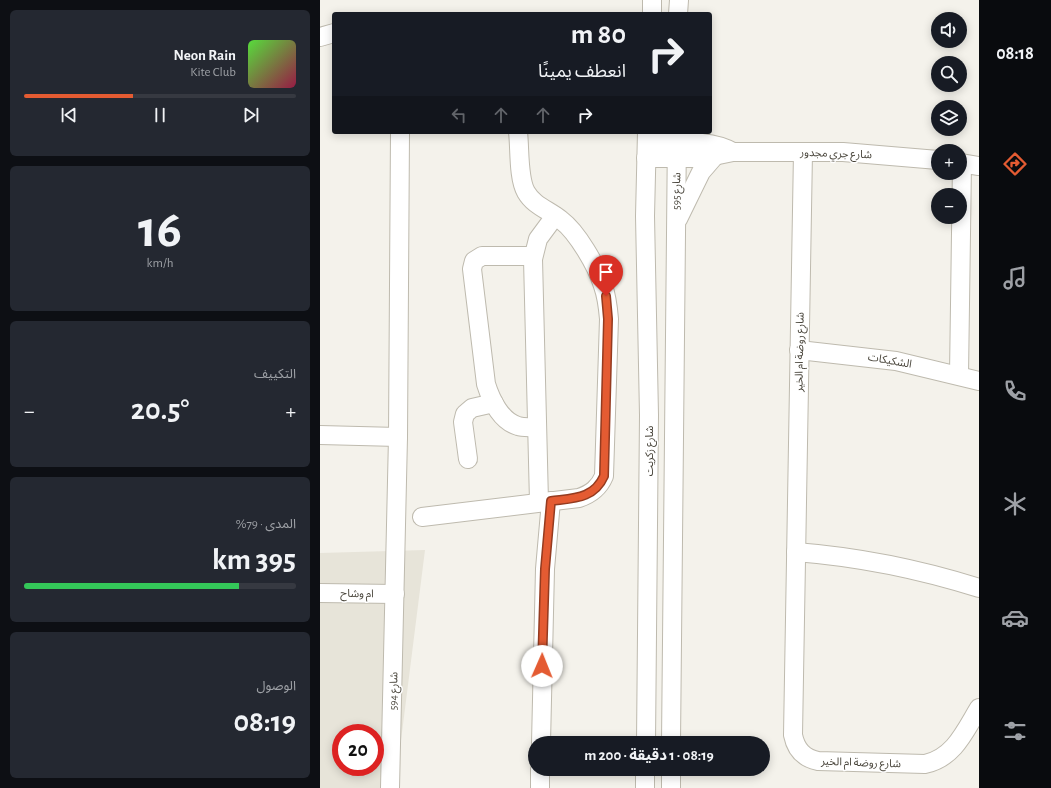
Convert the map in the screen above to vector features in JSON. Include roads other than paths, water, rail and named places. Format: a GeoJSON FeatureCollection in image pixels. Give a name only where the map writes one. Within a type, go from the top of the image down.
{"type":"FeatureCollection","features":[{"type":"Feature","properties":{"kind":"street"},"geometry":{"type":"LineString","coordinates":[[652,0],[652,12]]}},
{"type":"Feature","properties":{"kind":"street"},"geometry":{"type":"LineString","coordinates":[[678,12],[679,0]]}},
{"type":"Feature","properties":{"kind":"street"},"geometry":{"type":"LineString","coordinates":[[320,37],[332,34]]}},
{"type":"Feature","properties":{"kind":"street","name":"شارع 594"},"geometry":{"type":"LineString","coordinates":[[390,788],[398,437],[400,134]]}},
{"type":"Feature","properties":{"kind":"street"},"geometry":{"type":"LineString","coordinates":[[422,517],[586,496],[597,488],[604,476],[608,319],[606,296],[598,274],[573,232],[556,216],[530,200],[524,190],[518,134]]}},
{"type":"Feature","properties":{"kind":"street"},"geometry":{"type":"LineString","coordinates":[[671,736],[676,224],[701,172],[715,151],[700,134]]}},
{"type":"Feature","properties":{"kind":"street","name":"شارع جري مجدور"},"geometry":{"type":"LineString","coordinates":[[646,144],[677,144],[715,151],[733,152],[849,153],[931,159]]}},
{"type":"Feature","properties":{"kind":"street","name":"شارع زكريت"},"geometry":{"type":"LineString","coordinates":[[646,144],[645,216],[649,423],[646,736]]}},
{"type":"Feature","properties":{"kind":"street","name":"شارع 595"},"geometry":{"type":"LineString","coordinates":[[676,224],[677,144]]}},
{"type":"Feature","properties":{"kind":"street","name":"شارع روضة ام الخير"},"geometry":{"type":"LineString","coordinates":[[803,152],[793,736],[797,748],[806,757],[818,761],[917,765],[934,763],[949,754],[955,748],[979,708]]}},
{"type":"Feature","properties":{"kind":"street"},"geometry":{"type":"LineString","coordinates":[[959,375],[966,180]]}},
{"type":"Feature","properties":{"kind":"street"},"geometry":{"type":"LineString","coordinates":[[540,736],[545,569],[545,502],[537,427],[533,256],[538,239],[556,216]]}},
{"type":"Feature","properties":{"kind":"street"},"geometry":{"type":"LineString","coordinates":[[533,256],[482,256],[476,258],[472,265],[486,384],[494,403],[506,418],[516,426],[537,427]]}},
{"type":"Feature","properties":{"kind":"street","name":"الشكيكات"},"geometry":{"type":"LineString","coordinates":[[799,350],[896,361],[979,381]]}},
{"type":"Feature","properties":{"kind":"street"},"geometry":{"type":"LineString","coordinates":[[468,459],[463,422],[465,414],[469,410],[494,403]]}},
{"type":"Feature","properties":{"kind":"street"},"geometry":{"type":"LineString","coordinates":[[320,435],[398,437]]}},
{"type":"Feature","properties":{"kind":"street"},"geometry":{"type":"LineString","coordinates":[[796,552],[890,564],[951,579],[979,588]]}},
{"type":"Feature","properties":{"kind":"street","name":"ام وشاح"},"geometry":{"type":"LineString","coordinates":[[320,593],[395,594]]}},
{"type":"Feature","properties":{"kind":"street"},"geometry":{"type":"LineString","coordinates":[[540,776],[540,788]]}},
{"type":"Feature","properties":{"kind":"street"},"geometry":{"type":"LineString","coordinates":[[645,776],[645,788]]}},
{"type":"Feature","properties":{"kind":"street"},"geometry":{"type":"LineString","coordinates":[[671,776],[671,788]]}}]}
